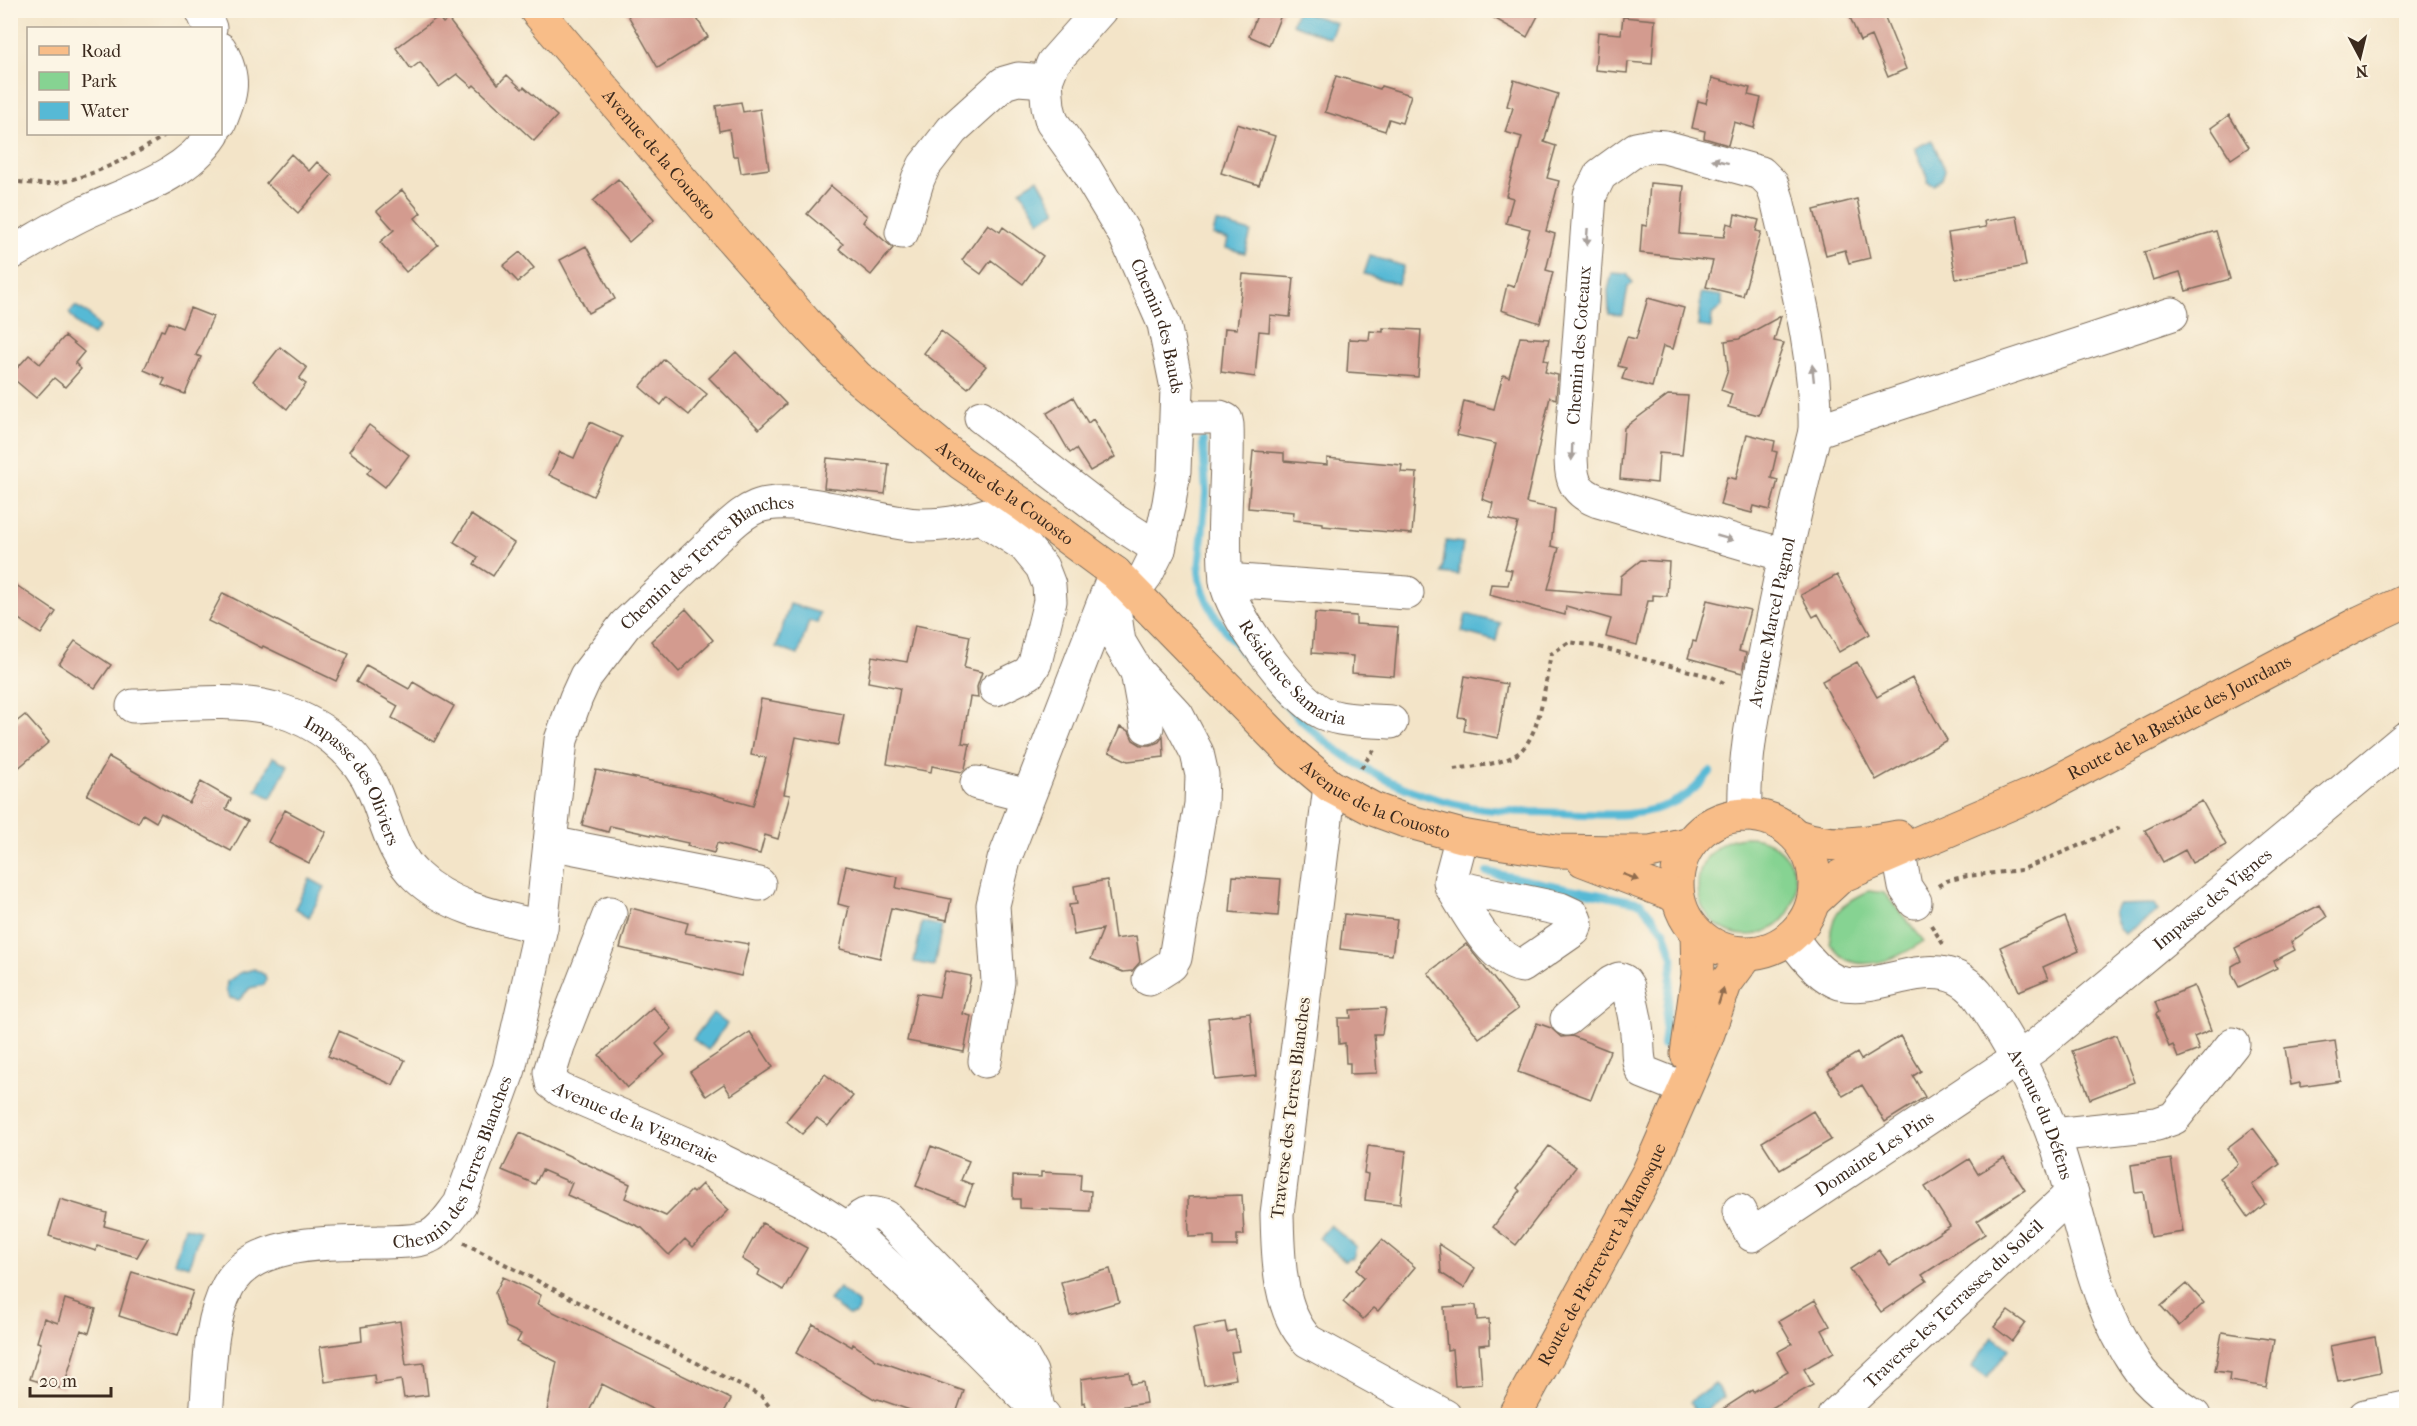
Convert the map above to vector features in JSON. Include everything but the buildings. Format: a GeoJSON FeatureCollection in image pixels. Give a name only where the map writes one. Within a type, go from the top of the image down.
{"type":"FeatureCollection","features":[{"type":"Feature","properties":{"kind":"main road","name":"Avenue de la Couosto"},"geometry":{"type":"LineString","coordinates":[[536,10],[725,231],[857,377],[961,463],[1023,505],[1125,582],[1292,754],[1330,786],[1373,809],[1403,820],[1462,836],[1556,850],[1650,852],[1690,843]]}},
{"type":"Feature","properties":{"kind":"main road","name":"Route de la Bastide des Jourdans"},"geometry":{"type":"LineString","coordinates":[[1813,902],[1841,876],[1896,845],[1951,829],[2036,793],[2361,622],[2406,601]]}},
{"type":"Feature","properties":{"kind":"main road"},"geometry":{"type":"LineString","coordinates":[[1745,815],[1780,823],[1797,836],[1807,850],[1814,867],[1816,884],[1807,918],[1791,937],[1777,946],[1748,954],[1729,951],[1712,944],[1697,933],[1681,909],[1677,896],[1677,877],[1681,859],[1690,843],[1710,824],[1722,819],[1745,815]]}},
{"type":"Feature","properties":{"kind":"main road","name":"Route de la Bastide des Jourdans"},"geometry":{"type":"LineString","coordinates":[[1797,836],[1817,844],[1896,845]]}},
{"type":"Feature","properties":{"kind":"main road","name":"Avenue de la Couosto"},"geometry":{"type":"LineString","coordinates":[[1556,850],[1677,896]]}},
{"type":"Feature","properties":{"kind":"main road","name":"Route de Pierrevert à Manosque"},"geometry":{"type":"LineString","coordinates":[[1683,1088],[1698,975],[1697,933]]}},
{"type":"Feature","properties":{"kind":"main road","name":"Route de Pierrevert à Manosque"},"geometry":{"type":"LineString","coordinates":[[1514,1416],[1648,1173],[1683,1088],[1704,1045],[1725,984],[1748,954]]}},
{"type":"Feature","properties":{"kind":"street"},"geometry":{"type":"LineString","coordinates":[[202,10],[210,27]]}},
{"type":"Feature","properties":{"kind":"street"},"geometry":{"type":"LineString","coordinates":[[902,232],[924,166],[952,130],[1004,83],[1018,79],[1046,81],[1053,63],[1100,10]]}},
{"type":"Feature","properties":{"kind":"street"},"geometry":{"type":"LineString","coordinates":[[222,55],[232,86],[231,95],[222,117]]}},
{"type":"Feature","properties":{"kind":"street","name":"Chemin des Bauds"},"geometry":{"type":"LineString","coordinates":[[985,1061],[998,982],[993,905],[1004,860],[1028,796],[1125,582],[1146,575],[1159,549],[1174,471],[1177,388],[1164,324],[1125,235],[1083,165],[1052,122],[1046,81]]}},
{"type":"Feature","properties":{"kind":"street"},"geometry":{"type":"LineString","coordinates":[[10,254],[84,213],[160,180],[191,158],[212,135]]}},
{"type":"Feature","properties":{"kind":"street","name":"Chemin des Coteaux"},"geometry":{"type":"LineString","coordinates":[[1772,184],[1766,176],[1753,170],[1665,147],[1651,146],[1636,148],[1600,175],[1590,195],[1571,474],[1577,488],[1586,497],[1784,555]]}},
{"type":"Feature","properties":{"kind":"street","name":"Avenue Marcel Pagnol"},"geometry":{"type":"LineString","coordinates":[[1745,815],[1745,766],[1749,731],[1784,555],[1815,431],[1816,400],[1812,362],[1772,184]]}},
{"type":"Feature","properties":{"kind":"street"},"geometry":{"type":"LineString","coordinates":[[1815,431],[2172,314]]}},
{"type":"Feature","properties":{"kind":"street"},"geometry":{"type":"LineString","coordinates":[[981,417],[1118,522],[1159,549]]}},
{"type":"Feature","properties":{"kind":"street","name":"Résidence Samaria"},"geometry":{"type":"LineString","coordinates":[[1177,417],[1220,417],[1226,420],[1226,580],[1236,610],[1289,685],[1317,710],[1335,717],[1391,722]]}},
{"type":"Feature","properties":{"kind":"street","name":"Chemin des Terres Blanches"},"geometry":{"type":"LineString","coordinates":[[206,1416],[218,1316],[228,1287],[238,1270],[283,1250],[327,1243],[410,1241],[430,1236],[443,1225],[460,1204],[509,1069],[541,927],[561,740],[586,676],[640,609],[745,513],[758,506],[788,503],[918,525],[948,524],[982,518],[994,512],[1023,505]]}},
{"type":"Feature","properties":{"kind":"street"},"geometry":{"type":"LineString","coordinates":[[982,518],[1024,545],[1042,567],[1049,585],[1050,601],[1035,663],[1029,673],[996,689]]}},
{"type":"Feature","properties":{"kind":"street","name":"Résidence Samaria"},"geometry":{"type":"LineString","coordinates":[[1226,580],[1407,593]]}},
{"type":"Feature","properties":{"kind":"street"},"geometry":{"type":"LineString","coordinates":[[1125,582],[1113,602],[1119,642],[1137,672],[1177,715],[1197,753],[1202,775],[1201,804],[1175,958],[1171,965],[1149,979]]}},
{"type":"Feature","properties":{"kind":"street"},"geometry":{"type":"LineString","coordinates":[[1137,672],[1147,727]]}},
{"type":"Feature","properties":{"kind":"street","name":"Impasse des Oliviers"},"geometry":{"type":"LineString","coordinates":[[133,706],[253,704],[291,714],[312,725],[348,750],[356,760],[374,791],[390,838],[404,862],[416,876],[431,889],[458,904],[480,912],[541,927]]}},
{"type":"Feature","properties":{"kind":"street","name":"Impasse des Vignes"},"geometry":{"type":"LineString","coordinates":[[2019,1059],[2168,938],[2406,738]]}},
{"type":"Feature","properties":{"kind":"street"},"geometry":{"type":"LineString","coordinates":[[977,783],[1028,796]]}},
{"type":"Feature","properties":{"kind":"street","name":"Traverse des Terres Blanches"},"geometry":{"type":"LineString","coordinates":[[1330,786],[1277,1214],[1279,1257],[1286,1304],[1298,1331],[1308,1341],[1444,1416]]}},
{"type":"Feature","properties":{"kind":"street"},"geometry":{"type":"LineString","coordinates":[[1450,886],[1462,836]]}},
{"type":"Feature","properties":{"kind":"street"},"geometry":{"type":"LineString","coordinates":[[550,843],[759,884]]}},
{"type":"Feature","properties":{"kind":"street"},"geometry":{"type":"LineString","coordinates":[[1896,845],[1905,887],[1915,902]]}},
{"type":"Feature","properties":{"kind":"street","name":"Avenue de la Vigneraie"},"geometry":{"type":"LineString","coordinates":[[610,913],[558,1046],[550,1072],[552,1083],[561,1090],[696,1148],[804,1201],[849,1230],[1041,1412]]}},
{"type":"Feature","properties":{"kind":"street","name":"Avenue du Défens"},"geometry":{"type":"LineString","coordinates":[[1791,937],[1798,948],[1830,978],[1840,982],[1850,984],[1868,982],[1920,972],[1942,974],[1955,978],[1979,996],[2019,1059],[2053,1135],[2103,1300],[2125,1347],[2136,1366],[2154,1386],[2194,1416]]}},
{"type":"Feature","properties":{"kind":"street"},"geometry":{"type":"LineString","coordinates":[[1567,1019],[1611,983],[1619,979],[1624,981],[1628,987],[1638,1035],[1640,1066],[1643,1072],[1683,1088]]}},
{"type":"Feature","properties":{"kind":"street"},"geometry":{"type":"LineString","coordinates":[[2053,1135],[2166,1123],[2184,1108],[2234,1044]]}},
{"type":"Feature","properties":{"kind":"street","name":"Domaine Les Pins"},"geometry":{"type":"LineString","coordinates":[[1739,1211],[1752,1235],[2019,1059]]}},
{"type":"Feature","properties":{"kind":"street","name":"Traverse les Terrasses du Soleil"},"geometry":{"type":"LineString","coordinates":[[1834,1416],[2072,1193]]}},
{"type":"Feature","properties":{"kind":"street"},"geometry":{"type":"LineString","coordinates":[[2364,1416],[2406,1408]]}},
{"type":"Feature","properties":{"kind":"path"},"geometry":{"type":"LineString","coordinates":[[10,181],[44,184],[78,178],[120,160],[164,135]]}},
{"type":"Feature","properties":{"kind":"path"},"geometry":{"type":"LineString","coordinates":[[1454,769],[1509,758],[1516,755],[1528,743],[1535,729],[1551,654],[1569,642],[1595,646],[1712,677],[1726,684]]}},
{"type":"Feature","properties":{"kind":"path"},"geometry":{"type":"LineString","coordinates":[[1915,902],[1946,881],[1966,876],[2021,870],[2120,828]]}},
{"type":"Feature","properties":{"kind":"path"},"geometry":{"type":"LineString","coordinates":[[2403,1081],[2406,1066]]}},
{"type":"Feature","properties":{"kind":"path"},"geometry":{"type":"LineString","coordinates":[[443,1225],[473,1249],[761,1396],[777,1416]]}},
{"type":"Feature","properties":{"kind":"green space"},"geometry":{"type":"Polygon","coordinates":[[[1747,837],[1766,840],[1782,851],[1793,867],[1796,886],[1793,905],[1782,921],[1766,932],[1747,935],[1728,932],[1712,921],[1701,905],[1698,886],[1701,867],[1712,851],[1728,840],[1747,837]]]}},
{"type":"Feature","properties":{"kind":"green space"},"geometry":{"type":"Polygon","coordinates":[[[1869,891],[1884,893],[1924,941],[1897,956],[1877,963],[1857,963],[1843,957],[1830,943],[1835,916],[1851,900],[1869,891]]]}},
{"type":"Feature","properties":{"kind":"water"},"geometry":{"type":"Polygon","coordinates":[[[1297,10],[1336,23],[1330,38],[1292,24],[1297,10]]]}},
{"type":"Feature","properties":{"kind":"water"},"geometry":{"type":"Polygon","coordinates":[[[1932,140],[1945,170],[1942,179],[1934,185],[1927,182],[1928,178],[1915,148],[1932,140]]]}},
{"type":"Feature","properties":{"kind":"water"},"geometry":{"type":"Polygon","coordinates":[[[1038,179],[1056,211],[1039,221],[1020,190],[1038,179]]]}},
{"type":"Feature","properties":{"kind":"water"},"geometry":{"type":"Polygon","coordinates":[[[1216,222],[1251,232],[1245,253],[1226,248],[1228,239],[1213,235],[1216,222]]]}},
{"type":"Feature","properties":{"kind":"water"},"geometry":{"type":"Polygon","coordinates":[[[1370,256],[1404,266],[1398,284],[1364,274],[1370,256]]]}},
{"type":"Feature","properties":{"kind":"water"},"geometry":{"type":"Polygon","coordinates":[[[1612,273],[1627,274],[1633,283],[1628,287],[1623,315],[1609,314],[1608,290],[1612,273]]]}},
{"type":"Feature","properties":{"kind":"water"},"geometry":{"type":"Polygon","coordinates":[[[1701,293],[1722,296],[1722,306],[1712,315],[1711,328],[1698,326],[1701,293]]]}},
{"type":"Feature","properties":{"kind":"water"},"geometry":{"type":"Polygon","coordinates":[[[75,306],[88,313],[99,327],[93,335],[79,326],[69,313],[75,306]]]}},
{"type":"Feature","properties":{"kind":"water"},"geometry":{"type":"Polygon","coordinates":[[[1446,541],[1463,543],[1458,575],[1442,573],[1446,541]]]}},
{"type":"Feature","properties":{"kind":"water"},"geometry":{"type":"Polygon","coordinates":[[[790,604],[820,613],[817,623],[809,621],[798,655],[776,647],[790,604]]]}},
{"type":"Feature","properties":{"kind":"water"},"geometry":{"type":"Polygon","coordinates":[[[1466,614],[1500,623],[1496,641],[1462,632],[1466,614]]]}},
{"type":"Feature","properties":{"kind":"water"},"geometry":{"type":"Polygon","coordinates":[[[273,757],[288,765],[271,798],[256,790],[273,757]]]}},
{"type":"Feature","properties":{"kind":"water"},"geometry":{"type":"Polygon","coordinates":[[[310,879],[325,887],[309,917],[295,908],[310,879]]]}},
{"type":"Feature","properties":{"kind":"water"},"geometry":{"type":"Polygon","coordinates":[[[2154,904],[2158,911],[2124,934],[2118,928],[2113,912],[2117,905],[2154,904]]]}},
{"type":"Feature","properties":{"kind":"water"},"geometry":{"type":"Polygon","coordinates":[[[922,922],[942,926],[934,966],[914,962],[922,922]]]}},
{"type":"Feature","properties":{"kind":"water"},"geometry":{"type":"Polygon","coordinates":[[[254,969],[265,975],[264,985],[250,988],[239,1000],[230,998],[226,990],[227,982],[240,973],[254,969]]]}},
{"type":"Feature","properties":{"kind":"water"},"geometry":{"type":"Polygon","coordinates":[[[713,1013],[727,1024],[708,1050],[693,1039],[713,1013]]]}},
{"type":"Feature","properties":{"kind":"water"},"geometry":{"type":"Polygon","coordinates":[[[1330,1225],[1356,1247],[1353,1258],[1345,1261],[1319,1238],[1330,1225]]]}},
{"type":"Feature","properties":{"kind":"water"},"geometry":{"type":"Polygon","coordinates":[[[185,1227],[200,1231],[189,1266],[174,1262],[185,1227]]]}},
{"type":"Feature","properties":{"kind":"water"},"geometry":{"type":"Polygon","coordinates":[[[839,1288],[858,1303],[859,1309],[856,1314],[848,1315],[829,1300],[839,1288]]]}},
{"type":"Feature","properties":{"kind":"water"},"geometry":{"type":"Polygon","coordinates":[[[1993,1337],[2009,1349],[1987,1378],[1971,1367],[1993,1337]]]}},
{"type":"Feature","properties":{"kind":"water"},"geometry":{"type":"Polygon","coordinates":[[[1715,1384],[1724,1397],[1699,1415],[1690,1402],[1715,1384]]]}},
{"type":"Feature","properties":{"kind":"waterway"},"geometry":{"type":"LineString","coordinates":[[1203,441],[1206,493],[1199,571],[1201,585],[1219,621],[1253,665]]}},
{"type":"Feature","properties":{"kind":"waterway"},"geometry":{"type":"LineString","coordinates":[[1265,680],[1309,728],[1361,766],[1390,781],[1451,803],[1483,809],[1513,811],[1609,815],[1638,813],[1653,810],[1684,797],[1710,772]]}},
{"type":"Feature","properties":{"kind":"waterway"},"geometry":{"type":"LineString","coordinates":[[1487,872],[1641,903],[1665,932],[1673,958],[1663,1045]]}}]}
